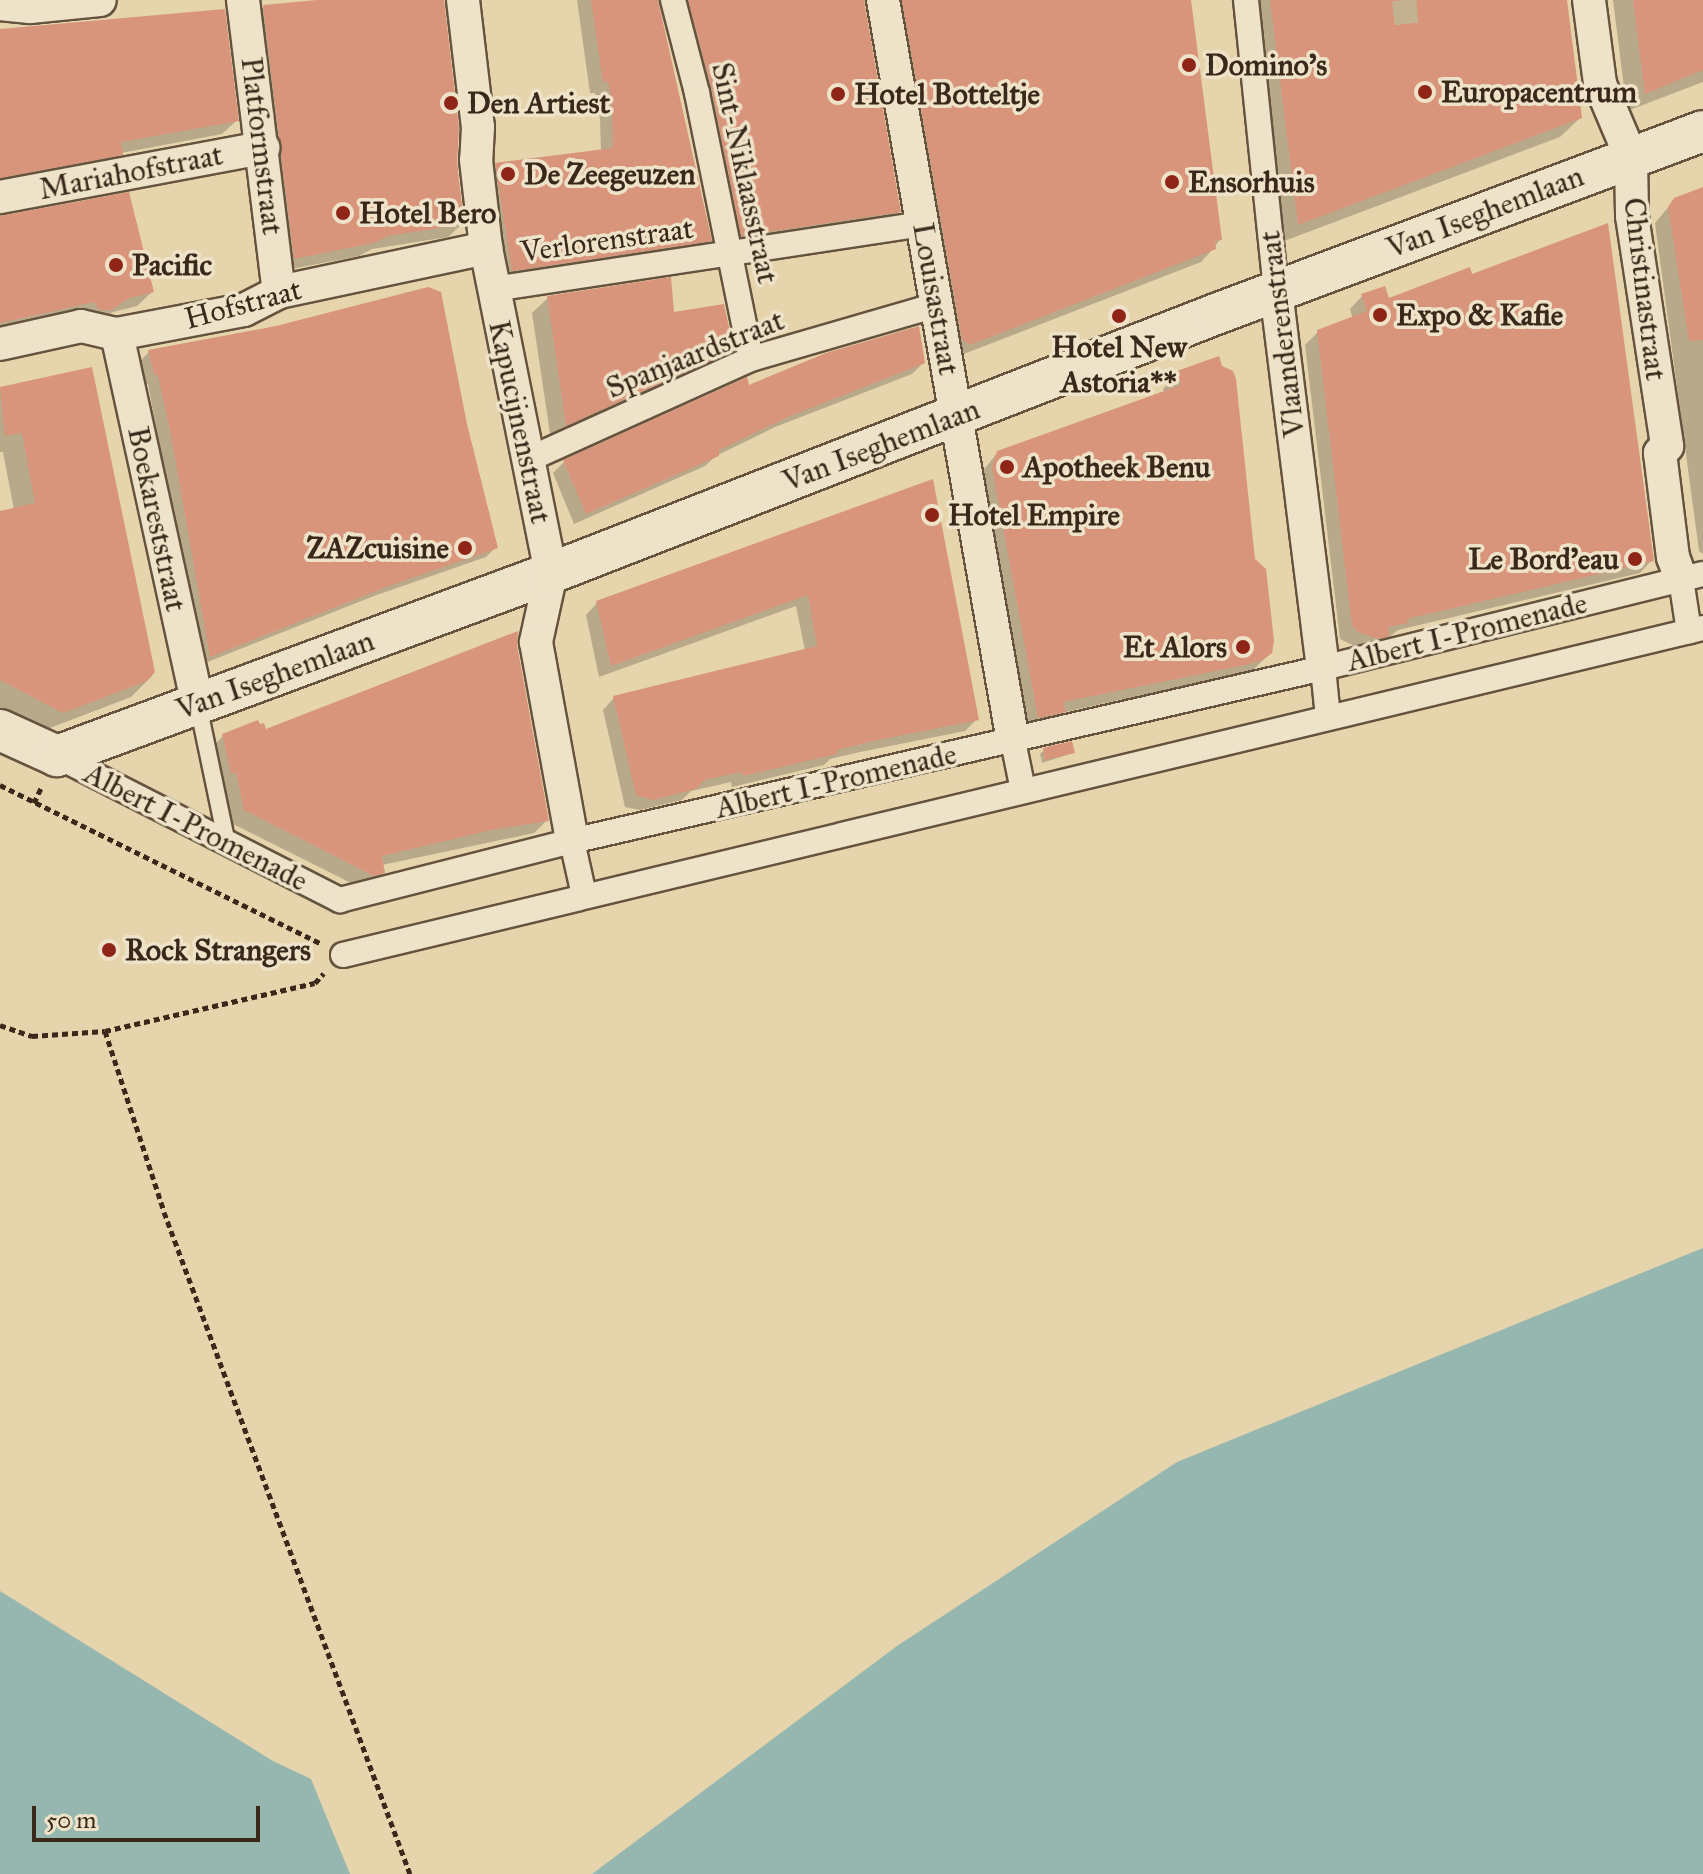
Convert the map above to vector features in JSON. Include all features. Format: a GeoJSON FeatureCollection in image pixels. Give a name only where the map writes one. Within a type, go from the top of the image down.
{"type":"FeatureCollection","features":[{"type":"Feature","properties":{"kind":"street"},"geometry":{"type":"LineString","coordinates":[[0,4],[30,7],[100,0]]}},
{"type":"Feature","properties":{"kind":"street","name":"Platformstraat"},"geometry":{"type":"LineString","coordinates":[[243,0],[279,292]]}},
{"type":"Feature","properties":{"kind":"street","name":"Kapucijnenstraat"},"geometry":{"type":"LineString","coordinates":[[463,0],[478,127],[476,160],[486,248],[551,573],[536,642],[572,841]]}},
{"type":"Feature","properties":{"kind":"street","name":"Sint-Niklaasstraat"},"geometry":{"type":"LineString","coordinates":[[673,0],[751,359]]}},
{"type":"Feature","properties":{"kind":"street","name":"Louisastraat"},"geometry":{"type":"LineString","coordinates":[[883,0],[1013,741]]}},
{"type":"Feature","properties":{"kind":"street","name":"Vlaanderenstraat"},"geometry":{"type":"LineString","coordinates":[[1246,0],[1276,291],[1323,668]]}},
{"type":"Feature","properties":{"kind":"street","name":"Christinastraat"},"geometry":{"type":"LineString","coordinates":[[1589,0],[1600,84],[1631,157],[1632,216],[1667,446],[1660,453],[1673,557],[1690,568]]}},
{"type":"Feature","properties":{"kind":"street","name":"Van Iseghemlaan"},"geometry":{"type":"LineString","coordinates":[[57,756],[551,573],[1276,291],[1703,131]]}},
{"type":"Feature","properties":{"kind":"street","name":"Mariahofstraat"},"geometry":{"type":"LineString","coordinates":[[0,197],[263,148]]}},
{"type":"Feature","properties":{"kind":"street","name":"Verlorenstraat"},"geometry":{"type":"LineString","coordinates":[[493,289],[923,224]]}},
{"type":"Feature","properties":{"kind":"street","name":"Hofstraat"},"geometry":{"type":"LineString","coordinates":[[0,344],[81,326],[117,334],[244,310],[279,292],[486,248]]}},
{"type":"Feature","properties":{"kind":"street","name":"Spanjaardstraat"},"geometry":{"type":"LineString","coordinates":[[527,460],[751,359],[937,305]]}},
{"type":"Feature","properties":{"kind":"street","name":"Boekareststraat"},"geometry":{"type":"LineString","coordinates":[[117,334],[198,704]]}},
{"type":"Feature","properties":{"kind":"street"},"geometry":{"type":"LineString","coordinates":[[1690,568],[1696,630]]}},
{"type":"Feature","properties":{"kind":"street","name":"Albert I-Promenade"},"geometry":{"type":"LineString","coordinates":[[0,730],[340,900],[572,841],[1323,668],[1690,568]]}},
{"type":"Feature","properties":{"kind":"street","name":"Albert I-Promenade"},"geometry":{"type":"LineString","coordinates":[[343,955],[1696,630]]}},
{"type":"Feature","properties":{"kind":"street"},"geometry":{"type":"LineString","coordinates":[[1323,668],[1328,717]]}},
{"type":"Feature","properties":{"kind":"street"},"geometry":{"type":"LineString","coordinates":[[1013,741],[1023,790]]}},
{"type":"Feature","properties":{"kind":"street"},"geometry":{"type":"LineString","coordinates":[[572,841],[584,895]]}},
{"type":"Feature","properties":{"kind":"lane"},"geometry":{"type":"LineString","coordinates":[[198,704],[227,844]]}},
{"type":"Feature","properties":{"kind":"path","name":"Albert I-Promenade"},"geometry":{"type":"LineString","coordinates":[[0,785],[343,955]]}},
{"type":"Feature","properties":{"kind":"path"},"geometry":{"type":"LineString","coordinates":[[0,1025],[32,1036],[105,1031],[315,983],[343,955]]}},
{"type":"Feature","properties":{"kind":"path"},"geometry":{"type":"LineString","coordinates":[[105,1031],[169,1227],[410,1874]]}},
{"type":"Feature","properties":{"kind":"water"},"geometry":{"type":"Polygon","coordinates":[[[1703,1248],[1703,1874],[592,1874],[897,1646],[1177,1462],[1703,1248]]]}},
{"type":"Feature","properties":{"kind":"water"},"geometry":{"type":"Polygon","coordinates":[[[0,1591],[273,1761],[311,1779],[350,1874],[0,1874],[0,1591]]]}},
{"type":"Feature","properties":{"kind":"building"},"geometry":{"type":"Polygon","coordinates":[[[317,0],[444,0],[459,128],[457,162],[464,224],[388,236],[374,243],[294,259],[263,5],[317,0]]]}},
{"type":"Feature","properties":{"kind":"building"},"geometry":{"type":"Polygon","coordinates":[[[591,0],[658,0],[712,241],[512,271],[495,163],[613,148],[612,105],[608,81],[603,82],[591,0]]]}},
{"type":"Feature","properties":{"kind":"building"},"geometry":{"type":"Polygon","coordinates":[[[688,0],[864,0],[901,212],[741,236],[712,90],[688,0]]]}},
{"type":"Feature","properties":{"kind":"building"},"geometry":{"type":"Polygon","coordinates":[[[902,0],[1191,0],[1222,240],[1215,241],[1216,249],[970,345],[962,339],[902,0]]]}},
{"type":"Feature","properties":{"kind":"building"},"geometry":{"type":"Polygon","coordinates":[[[1270,0],[1567,0],[1582,118],[1298,225],[1270,0]]]}},
{"type":"Feature","properties":{"kind":"building"},"geometry":{"type":"Polygon","coordinates":[[[1633,0],[1703,0],[1703,70],[1645,94],[1633,0]]]}},
{"type":"Feature","properties":{"kind":"building"},"geometry":{"type":"Polygon","coordinates":[[[225,9],[239,121],[121,142],[123,155],[0,178],[0,29],[225,9]]]}},
{"type":"Feature","properties":{"kind":"building"},"geometry":{"type":"Polygon","coordinates":[[[1703,187],[1703,340],[1689,341],[1668,207],[1674,198],[1703,187]]]}},
{"type":"Feature","properties":{"kind":"building"},"geometry":{"type":"Polygon","coordinates":[[[129,192],[154,292],[129,298],[112,310],[100,310],[94,302],[0,323],[0,216],[129,192]]]}},
{"type":"Feature","properties":{"kind":"building"},"geometry":{"type":"Polygon","coordinates":[[[1608,223],[1654,561],[1407,619],[1408,623],[1388,627],[1390,636],[1378,639],[1358,632],[1352,626],[1317,330],[1367,311],[1361,294],[1385,286],[1389,298],[1470,267],[1472,274],[1608,223]]]}},
{"type":"Feature","properties":{"kind":"building"},"geometry":{"type":"Polygon","coordinates":[[[671,277],[674,312],[724,304],[734,350],[566,426],[547,296],[671,277]]]}},
{"type":"Feature","properties":{"kind":"building"},"geometry":{"type":"Polygon","coordinates":[[[428,287],[441,292],[467,424],[498,548],[386,587],[210,657],[172,441],[158,375],[154,375],[148,350],[276,326],[428,287]]]}},
{"type":"Feature","properties":{"kind":"building"},"geometry":{"type":"Polygon","coordinates":[[[919,326],[925,363],[788,417],[719,450],[719,456],[586,514],[563,460],[747,377],[749,385],[826,353],[919,326]]]}},
{"type":"Feature","properties":{"kind":"building"},"geometry":{"type":"Polygon","coordinates":[[[1219,356],[1222,366],[1233,371],[1236,379],[1255,559],[1266,569],[1274,641],[1272,653],[1263,660],[1245,665],[1063,702],[1066,712],[1038,718],[992,467],[997,451],[1181,385],[1177,371],[1219,356]]]}},
{"type":"Feature","properties":{"kind":"building"},"geometry":{"type":"Polygon","coordinates":[[[92,367],[155,672],[147,681],[63,713],[0,680],[0,511],[35,503],[22,433],[5,436],[0,387],[92,367]]]}},
{"type":"Feature","properties":{"kind":"building"},"geometry":{"type":"Polygon","coordinates":[[[933,479],[979,720],[873,741],[837,750],[837,754],[743,776],[742,772],[704,780],[696,789],[653,800],[636,795],[613,696],[817,646],[808,595],[611,666],[596,601],[933,479]]]}},
{"type":"Feature","properties":{"kind":"building"},"geometry":{"type":"Polygon","coordinates":[[[518,631],[517,645],[549,821],[491,830],[382,856],[385,873],[374,876],[244,810],[236,772],[231,774],[222,734],[258,720],[260,724],[264,723],[266,729],[518,631]]]}},
{"type":"Feature","properties":{"kind":"building"},"geometry":{"type":"Polygon","coordinates":[[[1072,741],[1075,753],[1045,760],[1043,748],[1072,741]]]}},
{"type":"Feature","properties":{"kind":"tunnel"},"geometry":{"type":"LineString","coordinates":[[1404,0],[1407,30]]}},
{"type":"Feature","properties":{"kind":"place","name":"Domino's"},"geometry":{"type":"Point","coordinates":[1189,65]}},
{"type":"Feature","properties":{"kind":"place","name":"Europacentrum"},"geometry":{"type":"Point","coordinates":[1425,92]}},
{"type":"Feature","properties":{"kind":"place","name":"Hotel Botteltje"},"geometry":{"type":"Point","coordinates":[838,94]}},
{"type":"Feature","properties":{"kind":"place","name":"Den Artiest"},"geometry":{"type":"Point","coordinates":[451,103]}},
{"type":"Feature","properties":{"kind":"place","name":"De Zeegeuzen"},"geometry":{"type":"Point","coordinates":[508,174]}},
{"type":"Feature","properties":{"kind":"place","name":"Ensorhuis"},"geometry":{"type":"Point","coordinates":[1172,182]}},
{"type":"Feature","properties":{"kind":"place","name":"Hotel Bero"},"geometry":{"type":"Point","coordinates":[343,213]}},
{"type":"Feature","properties":{"kind":"place","name":"Pacific"},"geometry":{"type":"Point","coordinates":[116,265]}},
{"type":"Feature","properties":{"kind":"place","name":"Expo & Kafie"},"geometry":{"type":"Point","coordinates":[1380,315]}},
{"type":"Feature","properties":{"kind":"place","name":"Hotel New Astoria**"},"geometry":{"type":"Point","coordinates":[1119,316]}},
{"type":"Feature","properties":{"kind":"place","name":"Apotheek Benu"},"geometry":{"type":"Point","coordinates":[1007,467]}},
{"type":"Feature","properties":{"kind":"place","name":"Hotel Empire"},"geometry":{"type":"Point","coordinates":[932,515]}},
{"type":"Feature","properties":{"kind":"place","name":"ZAZcuisine"},"geometry":{"type":"Point","coordinates":[465,548]}},
{"type":"Feature","properties":{"kind":"place","name":"Le Bord'eau"},"geometry":{"type":"Point","coordinates":[1635,559]}},
{"type":"Feature","properties":{"kind":"place","name":"Et Alors"},"geometry":{"type":"Point","coordinates":[1243,647]}},
{"type":"Feature","properties":{"kind":"place","name":"Rock Strangers"},"geometry":{"type":"Point","coordinates":[109,950]}}]}
